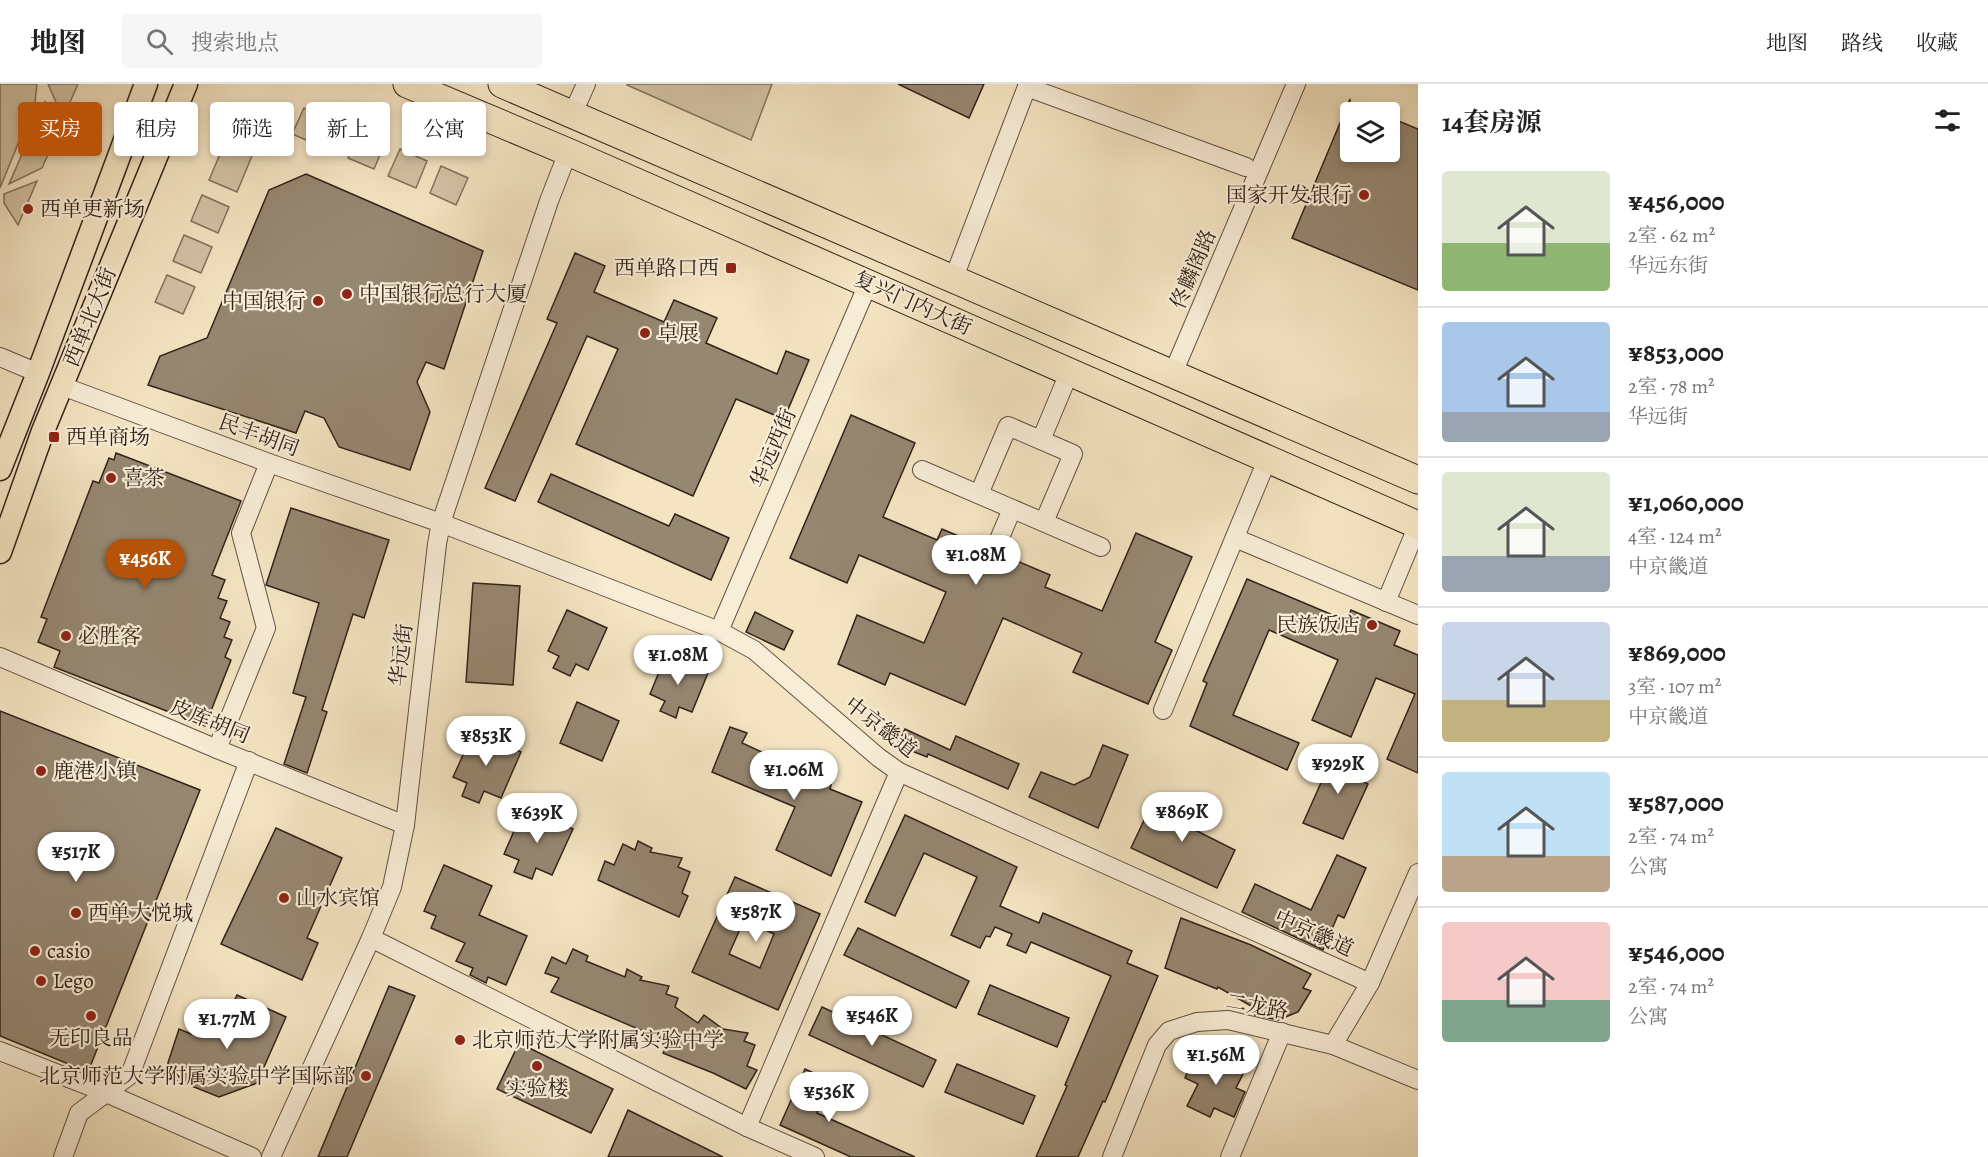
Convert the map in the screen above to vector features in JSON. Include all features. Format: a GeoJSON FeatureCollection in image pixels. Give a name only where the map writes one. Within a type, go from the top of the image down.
{"type":"FeatureCollection","features":[{"type":"Feature","properties":{"kind":"highway","name":"复兴门内大街"},"geometry":{"type":"LineString","coordinates":[[406,84],[568,152],[1418,525]]}},
{"type":"Feature","properties":{"kind":"highway","name":"复兴门内大街"},"geometry":{"type":"LineString","coordinates":[[502,84],[1418,480]]}},
{"type":"Feature","properties":{"kind":"main road","name":"西单北大街"},"geometry":{"type":"LineString","coordinates":[[0,469],[146,84]]}},
{"type":"Feature","properties":{"kind":"main road","name":"西单北大街"},"geometry":{"type":"LineString","coordinates":[[0,552],[43,431],[186,84]]}},
{"type":"Feature","properties":{"kind":"street"},"geometry":{"type":"LineString","coordinates":[[572,115],[586,84]]}},
{"type":"Feature","properties":{"kind":"street","name":"佟麟阁路"},"geometry":{"type":"LineString","coordinates":[[1173,373],[1296,84]]}},
{"type":"Feature","properties":{"kind":"street"},"geometry":{"type":"LineString","coordinates":[[953,279],[1028,86],[1245,167]]}},
{"type":"Feature","properties":{"kind":"street","name":"华远街"},"geometry":{"type":"LineString","coordinates":[[271,1157],[392,887],[405,825],[441,523],[568,152]]}},
{"type":"Feature","properties":{"kind":"street","name":"华远西街"},"geometry":{"type":"LineString","coordinates":[[719,631],[868,284]]}},
{"type":"Feature","properties":{"kind":"street"},"geometry":{"type":"LineString","coordinates":[[0,357],[38,373]]}},
{"type":"Feature","properties":{"kind":"street"},"geometry":{"type":"LineString","coordinates":[[1041,440],[1069,373]]}},
{"type":"Feature","properties":{"kind":"street","name":"民丰胡同"},"geometry":{"type":"LineString","coordinates":[[62,386],[268,463],[441,523]]}},
{"type":"Feature","properties":{"kind":"street"},"geometry":{"type":"LineString","coordinates":[[978,494],[1008,426],[1073,454],[1044,522]]}},
{"type":"Feature","properties":{"kind":"street"},"geometry":{"type":"LineString","coordinates":[[1163,710],[1267,460]]}},
{"type":"Feature","properties":{"kind":"street"},"geometry":{"type":"LineString","coordinates":[[217,749],[266,628],[241,533],[268,463]]}},
{"type":"Feature","properties":{"kind":"street"},"geometry":{"type":"LineString","coordinates":[[921,470],[1101,547]]}},
{"type":"Feature","properties":{"kind":"street"},"geometry":{"type":"LineString","coordinates":[[998,542],[1011,508]]}},
{"type":"Feature","properties":{"kind":"street","name":"中京畿道"},"geometry":{"type":"LineString","coordinates":[[441,523],[719,631],[754,650],[870,750],[899,772],[1370,983]]}},
{"type":"Feature","properties":{"kind":"street"},"geometry":{"type":"LineString","coordinates":[[1386,602],[1418,525]]}},
{"type":"Feature","properties":{"kind":"street"},"geometry":{"type":"LineString","coordinates":[[1235,538],[1418,615]]}},
{"type":"Feature","properties":{"kind":"street","name":"皮库胡同"},"geometry":{"type":"LineString","coordinates":[[0,657],[217,749],[405,825]]}},
{"type":"Feature","properties":{"kind":"street"},"geometry":{"type":"LineString","coordinates":[[63,1157],[79,1113],[129,1075],[249,761]]}},
{"type":"Feature","properties":{"kind":"street"},"geometry":{"type":"LineString","coordinates":[[747,1127],[899,772]]}},
{"type":"Feature","properties":{"kind":"street"},"geometry":{"type":"LineString","coordinates":[[1333,1045],[1370,983],[1418,873]]}},
{"type":"Feature","properties":{"kind":"street"},"geometry":{"type":"LineString","coordinates":[[371,938],[747,1127],[815,1157]]}},
{"type":"Feature","properties":{"kind":"street","name":"二龙路"},"geometry":{"type":"LineString","coordinates":[[1112,1157],[1157,1045],[1169,1031],[1197,1022],[1228,1020],[1333,1045],[1418,1080]]}},
{"type":"Feature","properties":{"kind":"street"},"geometry":{"type":"LineString","coordinates":[[1230,1157],[1282,1032]]}},
{"type":"Feature","properties":{"kind":"street"},"geometry":{"type":"LineString","coordinates":[[0,1051],[104,1092],[248,1156]]}},
{"type":"Feature","properties":{"kind":"shaded area"},"geometry":{"type":"Polygon","coordinates":[[[0,84],[37,84],[35,102],[18,102],[18,144],[0,188],[0,84]]]}},
{"type":"Feature","properties":{"kind":"shaded area"},"geometry":{"type":"Polygon","coordinates":[[[48,84],[78,84],[70,102],[56,102],[48,84]]]}},
{"type":"Feature","properties":{"kind":"shaded area"},"geometry":{"type":"Polygon","coordinates":[[[627,84],[772,84],[751,140],[627,84]]]}},
{"type":"Feature","properties":{"kind":"shaded area"},"geometry":{"type":"Polygon","coordinates":[[[304,108],[306,109],[306,140],[294,135],[294,130],[304,108]]]}},
{"type":"Feature","properties":{"kind":"shaded area"},"geometry":{"type":"Polygon","coordinates":[[[400,149],[402,156],[416,156],[427,161],[416,188],[388,176],[400,149]]]}},
{"type":"Feature","properties":{"kind":"shaded area"},"geometry":{"type":"Polygon","coordinates":[[[21,156],[47,156],[42,168],[9,184],[21,156]]]}},
{"type":"Feature","properties":{"kind":"shaded area"},"geometry":{"type":"Polygon","coordinates":[[[219,156],[252,156],[237,192],[209,180],[219,156]]]}},
{"type":"Feature","properties":{"kind":"shaded area"},"geometry":{"type":"Polygon","coordinates":[[[349,156],[380,156],[374,169],[348,158],[349,156]]]}},
{"type":"Feature","properties":{"kind":"shaded area"},"geometry":{"type":"Polygon","coordinates":[[[441,166],[468,178],[456,205],[430,193],[441,166]]]}},
{"type":"Feature","properties":{"kind":"shaded area"},"geometry":{"type":"Polygon","coordinates":[[[37,181],[18,225],[4,203],[4,194],[37,181]]]}},
{"type":"Feature","properties":{"kind":"shaded area"},"geometry":{"type":"Polygon","coordinates":[[[202,195],[229,207],[218,233],[191,221],[202,195]]]}},
{"type":"Feature","properties":{"kind":"shaded area"},"geometry":{"type":"Polygon","coordinates":[[[184,235],[212,247],[201,273],[173,261],[184,235]]]}},
{"type":"Feature","properties":{"kind":"shaded area"},"geometry":{"type":"Polygon","coordinates":[[[167,275],[195,287],[183,314],[155,302],[167,275]]]}},
{"type":"Feature","properties":{"kind":"building"},"geometry":{"type":"Polygon","coordinates":[[[898,84],[984,84],[969,118],[898,84]]]}},
{"type":"Feature","properties":{"kind":"building","name":"国家开发银行"},"geometry":{"type":"Polygon","coordinates":[[[1400,122],[1418,129],[1418,290],[1292,238],[1340,123],[1340,162],[1400,162],[1400,122]]]}},
{"type":"Feature","properties":{"kind":"building","name":"中国银行总行大厦"},"geometry":{"type":"Polygon","coordinates":[[[306,174],[483,251],[444,369],[426,362],[417,382],[430,412],[410,470],[339,447],[324,418],[305,411],[296,433],[148,385],[160,356],[207,338],[269,190],[306,174]]]}},
{"type":"Feature","properties":{"kind":"building"},"geometry":{"type":"Polygon","coordinates":[[[575,253],[605,266],[594,292],[664,322],[674,300],[717,318],[706,343],[777,374],[786,351],[809,360],[784,419],[736,399],[693,496],[576,444],[618,349],[587,336],[515,501],[485,488],[557,323],[547,319],[575,253]]]}},
{"type":"Feature","properties":{"kind":"building"},"geometry":{"type":"Polygon","coordinates":[[[851,415],[915,443],[883,517],[937,540],[942,529],[1050,575],[1045,587],[1102,611],[1136,533],[1192,557],[1155,642],[1172,650],[1148,704],[1073,672],[1082,653],[1003,618],[965,705],[890,673],[885,685],[838,664],[857,615],[924,643],[946,592],[859,555],[847,583],[790,558],[851,415]]]}},
{"type":"Feature","properties":{"kind":"building"},"geometry":{"type":"Polygon","coordinates":[[[116,453],[241,501],[212,575],[225,580],[218,598],[227,601],[220,618],[230,622],[224,637],[232,640],[225,657],[231,660],[205,726],[54,667],[60,651],[38,642],[47,619],[41,617],[93,481],[99,483],[109,458],[114,460],[116,453]]]}},
{"type":"Feature","properties":{"kind":"building"},"geometry":{"type":"Polygon","coordinates":[[[551,474],[669,526],[675,514],[729,538],[711,580],[538,502],[551,474]]]}},
{"type":"Feature","properties":{"kind":"building"},"geometry":{"type":"Polygon","coordinates":[[[291,508],[389,540],[364,618],[353,614],[322,710],[327,712],[307,773],[284,764],[306,697],[293,693],[319,603],[266,585],[291,508]]]}},
{"type":"Feature","properties":{"kind":"building","name":"民族饭店"},"geometry":{"type":"Polygon","coordinates":[[[1247,579],[1347,621],[1351,610],[1400,631],[1394,645],[1418,655],[1418,773],[1387,759],[1415,694],[1376,678],[1351,737],[1312,720],[1338,660],[1269,630],[1233,715],[1299,743],[1287,770],[1190,726],[1207,683],[1203,681],[1247,579]]]}},
{"type":"Feature","properties":{"kind":"building"},"geometry":{"type":"Polygon","coordinates":[[[473,583],[520,586],[513,685],[466,682],[473,583]]]}},
{"type":"Feature","properties":{"kind":"building"},"geometry":{"type":"Polygon","coordinates":[[[567,610],[607,628],[588,670],[576,664],[570,676],[553,668],[559,656],[548,651],[567,610]]]}},
{"type":"Feature","properties":{"kind":"building"},"geometry":{"type":"Polygon","coordinates":[[[755,612],[793,631],[784,650],[746,632],[755,612]]]}},
{"type":"Feature","properties":{"kind":"building"},"geometry":{"type":"Polygon","coordinates":[[[666,655],[708,673],[692,712],[679,707],[676,718],[660,711],[665,701],[650,694],[666,655]]]}},
{"type":"Feature","properties":{"kind":"building"},"geometry":{"type":"Polygon","coordinates":[[[577,702],[619,721],[602,761],[560,743],[577,702]]]}},
{"type":"Feature","properties":{"kind":"building","name":"西单大悦城"},"geometry":{"type":"Polygon","coordinates":[[[0,711],[200,790],[88,1072],[0,1036],[0,711]]]}},
{"type":"Feature","properties":{"kind":"building"},"geometry":{"type":"Polygon","coordinates":[[[730,727],[747,733],[742,743],[814,776],[817,765],[834,772],[830,789],[862,802],[831,876],[776,850],[795,807],[712,772],[730,727]]]}},
{"type":"Feature","properties":{"kind":"building"},"geometry":{"type":"Polygon","coordinates":[[[905,729],[950,750],[956,736],[1019,764],[1008,789],[928,754],[927,757],[897,745],[905,729]]]}},
{"type":"Feature","properties":{"kind":"building"},"geometry":{"type":"Polygon","coordinates":[[[474,731],[521,752],[501,798],[484,791],[479,803],[462,796],[467,783],[453,777],[474,731]]]}},
{"type":"Feature","properties":{"kind":"building"},"geometry":{"type":"Polygon","coordinates":[[[1103,745],[1128,755],[1098,828],[1029,797],[1041,772],[1074,785],[1090,777],[1103,745]]]}},
{"type":"Feature","properties":{"kind":"building"},"geometry":{"type":"Polygon","coordinates":[[[1337,747],[1359,757],[1357,762],[1365,764],[1361,772],[1368,775],[1364,782],[1368,784],[1343,839],[1303,823],[1337,747]]]}},
{"type":"Feature","properties":{"kind":"building"},"geometry":{"type":"Polygon","coordinates":[[[1156,795],[1198,814],[1193,829],[1235,850],[1217,888],[1131,848],[1156,795]]]}},
{"type":"Feature","properties":{"kind":"building"},"geometry":{"type":"Polygon","coordinates":[[[524,808],[573,829],[552,875],[536,868],[532,879],[514,872],[519,860],[504,854],[524,808]]]}},
{"type":"Feature","properties":{"kind":"building"},"geometry":{"type":"Polygon","coordinates":[[[905,815],[1017,867],[1000,906],[1039,923],[1043,913],[1132,951],[1127,963],[1158,976],[1105,1102],[1103,1101],[1078,1157],[1036,1157],[1111,976],[1031,942],[1026,953],[1007,945],[1012,934],[995,927],[990,937],[986,936],[980,948],[951,935],[977,877],[924,853],[895,916],[865,902],[905,815]]]}},
{"type":"Feature","properties":{"kind":"building","name":"山水宾馆"},"geometry":{"type":"Polygon","coordinates":[[[276,828],[342,858],[307,938],[318,943],[302,980],[221,944],[276,828]]]}},
{"type":"Feature","properties":{"kind":"building"},"geometry":{"type":"Polygon","coordinates":[[[638,841],[652,848],[650,852],[682,858],[678,867],[690,872],[682,893],[688,896],[679,917],[598,880],[605,861],[614,865],[623,844],[635,850],[638,841]]]}},
{"type":"Feature","properties":{"kind":"building"},"geometry":{"type":"Polygon","coordinates":[[[1337,855],[1366,868],[1344,918],[1338,915],[1323,950],[1242,912],[1255,884],[1311,910],[1337,855]]]}},
{"type":"Feature","properties":{"kind":"building"},"geometry":{"type":"Polygon","coordinates":[[[444,865],[492,886],[479,915],[527,936],[506,985],[488,977],[486,983],[470,975],[473,968],[456,961],[465,943],[431,928],[436,916],[424,911],[444,865]]]}},
{"type":"Feature","properties":{"kind":"building"},"geometry":{"type":"Polygon","coordinates":[[[735,877],[820,914],[778,1010],[692,972],[735,877]],[[744,920],[729,954],[760,968],[774,934],[744,920]]]}},
{"type":"Feature","properties":{"kind":"building"},"geometry":{"type":"Polygon","coordinates":[[[1181,918],[1251,945],[1311,974],[1303,988],[1311,991],[1298,1012],[1278,1020],[1255,1015],[1253,1007],[1218,987],[1217,989],[1165,968],[1181,918]]]}},
{"type":"Feature","properties":{"kind":"building"},"geometry":{"type":"Polygon","coordinates":[[[858,928],[969,981],[956,1008],[844,955],[858,928]]]}},
{"type":"Feature","properties":{"kind":"building"},"geometry":{"type":"Polygon","coordinates":[[[573,949],[588,956],[586,961],[625,977],[627,969],[642,977],[640,980],[669,986],[666,994],[678,998],[675,1007],[698,1023],[704,1015],[723,1029],[748,1033],[744,1041],[755,1045],[747,1066],[757,1070],[746,1089],[663,1053],[669,1042],[551,992],[559,978],[545,973],[552,957],[566,964],[573,949]]]}},
{"type":"Feature","properties":{"kind":"building"},"geometry":{"type":"Polygon","coordinates":[[[990,985],[1069,1018],[1057,1047],[978,1014],[990,985]]]}},
{"type":"Feature","properties":{"kind":"building","name":"北京师范大学附属实验中学国际部"},"geometry":{"type":"Polygon","coordinates":[[[389,986],[415,996],[347,1157],[318,1157],[389,986]]]}},
{"type":"Feature","properties":{"kind":"building"},"geometry":{"type":"Polygon","coordinates":[[[237,995],[286,1017],[257,1083],[219,1097],[164,1075],[179,1029],[196,1036],[223,1025],[237,995]]]}},
{"type":"Feature","properties":{"kind":"building"},"geometry":{"type":"Polygon","coordinates":[[[822,1007],[936,1060],[923,1087],[809,1035],[822,1007]]]}},
{"type":"Feature","properties":{"kind":"building","name":"实验楼"},"geometry":{"type":"Polygon","coordinates":[[[519,1043],[613,1089],[591,1133],[497,1089],[519,1043]]]}},
{"type":"Feature","properties":{"kind":"building"},"geometry":{"type":"Polygon","coordinates":[[[1195,1056],[1217,1067],[1222,1056],[1246,1068],[1236,1088],[1245,1092],[1234,1117],[1214,1108],[1210,1117],[1187,1106],[1198,1084],[1185,1078],[1195,1056]]]}},
{"type":"Feature","properties":{"kind":"building"},"geometry":{"type":"Polygon","coordinates":[[[957,1064],[1035,1096],[1023,1124],[945,1092],[957,1064]]]}},
{"type":"Feature","properties":{"kind":"building"},"geometry":{"type":"Polygon","coordinates":[[[805,1069],[831,1081],[817,1113],[915,1157],[851,1157],[780,1125],[805,1069]]]}},
{"type":"Feature","properties":{"kind":"building"},"geometry":{"type":"Polygon","coordinates":[[[628,1110],[723,1157],[608,1157],[628,1110]]]}},
{"type":"Feature","properties":{"kind":"place","name":"国家开发银行"},"geometry":{"type":"Point","coordinates":[1364,195]}},
{"type":"Feature","properties":{"kind":"place","name":"西单更新场"},"geometry":{"type":"Point","coordinates":[28,209]}},
{"type":"Feature","properties":{"kind":"place","name":"西单路口西"},"geometry":{"type":"Point","coordinates":[731,268]}},
{"type":"Feature","properties":{"kind":"place","name":"中国银行总行大厦"},"geometry":{"type":"Point","coordinates":[347,294]}},
{"type":"Feature","properties":{"kind":"place","name":"中国银行"},"geometry":{"type":"Point","coordinates":[318,301]}},
{"type":"Feature","properties":{"kind":"place","name":"卓展"},"geometry":{"type":"Point","coordinates":[645,333]}},
{"type":"Feature","properties":{"kind":"place","name":"西单商场"},"geometry":{"type":"Point","coordinates":[54,437]}},
{"type":"Feature","properties":{"kind":"place","name":"喜茶"},"geometry":{"type":"Point","coordinates":[111,478]}},
{"type":"Feature","properties":{"kind":"place","name":"民族饭店"},"geometry":{"type":"Point","coordinates":[1372,625]}},
{"type":"Feature","properties":{"kind":"place","name":"必胜客"},"geometry":{"type":"Point","coordinates":[66,636]}},
{"type":"Feature","properties":{"kind":"place","name":"鹿港小镇"},"geometry":{"type":"Point","coordinates":[41,771]}},
{"type":"Feature","properties":{"kind":"place","name":"山水宾馆"},"geometry":{"type":"Point","coordinates":[284,898]}},
{"type":"Feature","properties":{"kind":"place","name":"西单大悦城"},"geometry":{"type":"Point","coordinates":[76,913]}},
{"type":"Feature","properties":{"kind":"place","name":"casio"},"geometry":{"type":"Point","coordinates":[35,951]}},
{"type":"Feature","properties":{"kind":"place","name":"Lego"},"geometry":{"type":"Point","coordinates":[41,981]}},
{"type":"Feature","properties":{"kind":"place","name":"无印良品"},"geometry":{"type":"Point","coordinates":[91,1016]}},
{"type":"Feature","properties":{"kind":"place","name":"北京师范大学附属实验中学"},"geometry":{"type":"Point","coordinates":[460,1040]}},
{"type":"Feature","properties":{"kind":"place","name":"实验楼"},"geometry":{"type":"Point","coordinates":[537,1066]}},
{"type":"Feature","properties":{"kind":"place","name":"北京师范大学附属实验中学国际部"},"geometry":{"type":"Point","coordinates":[366,1076]}}]}
